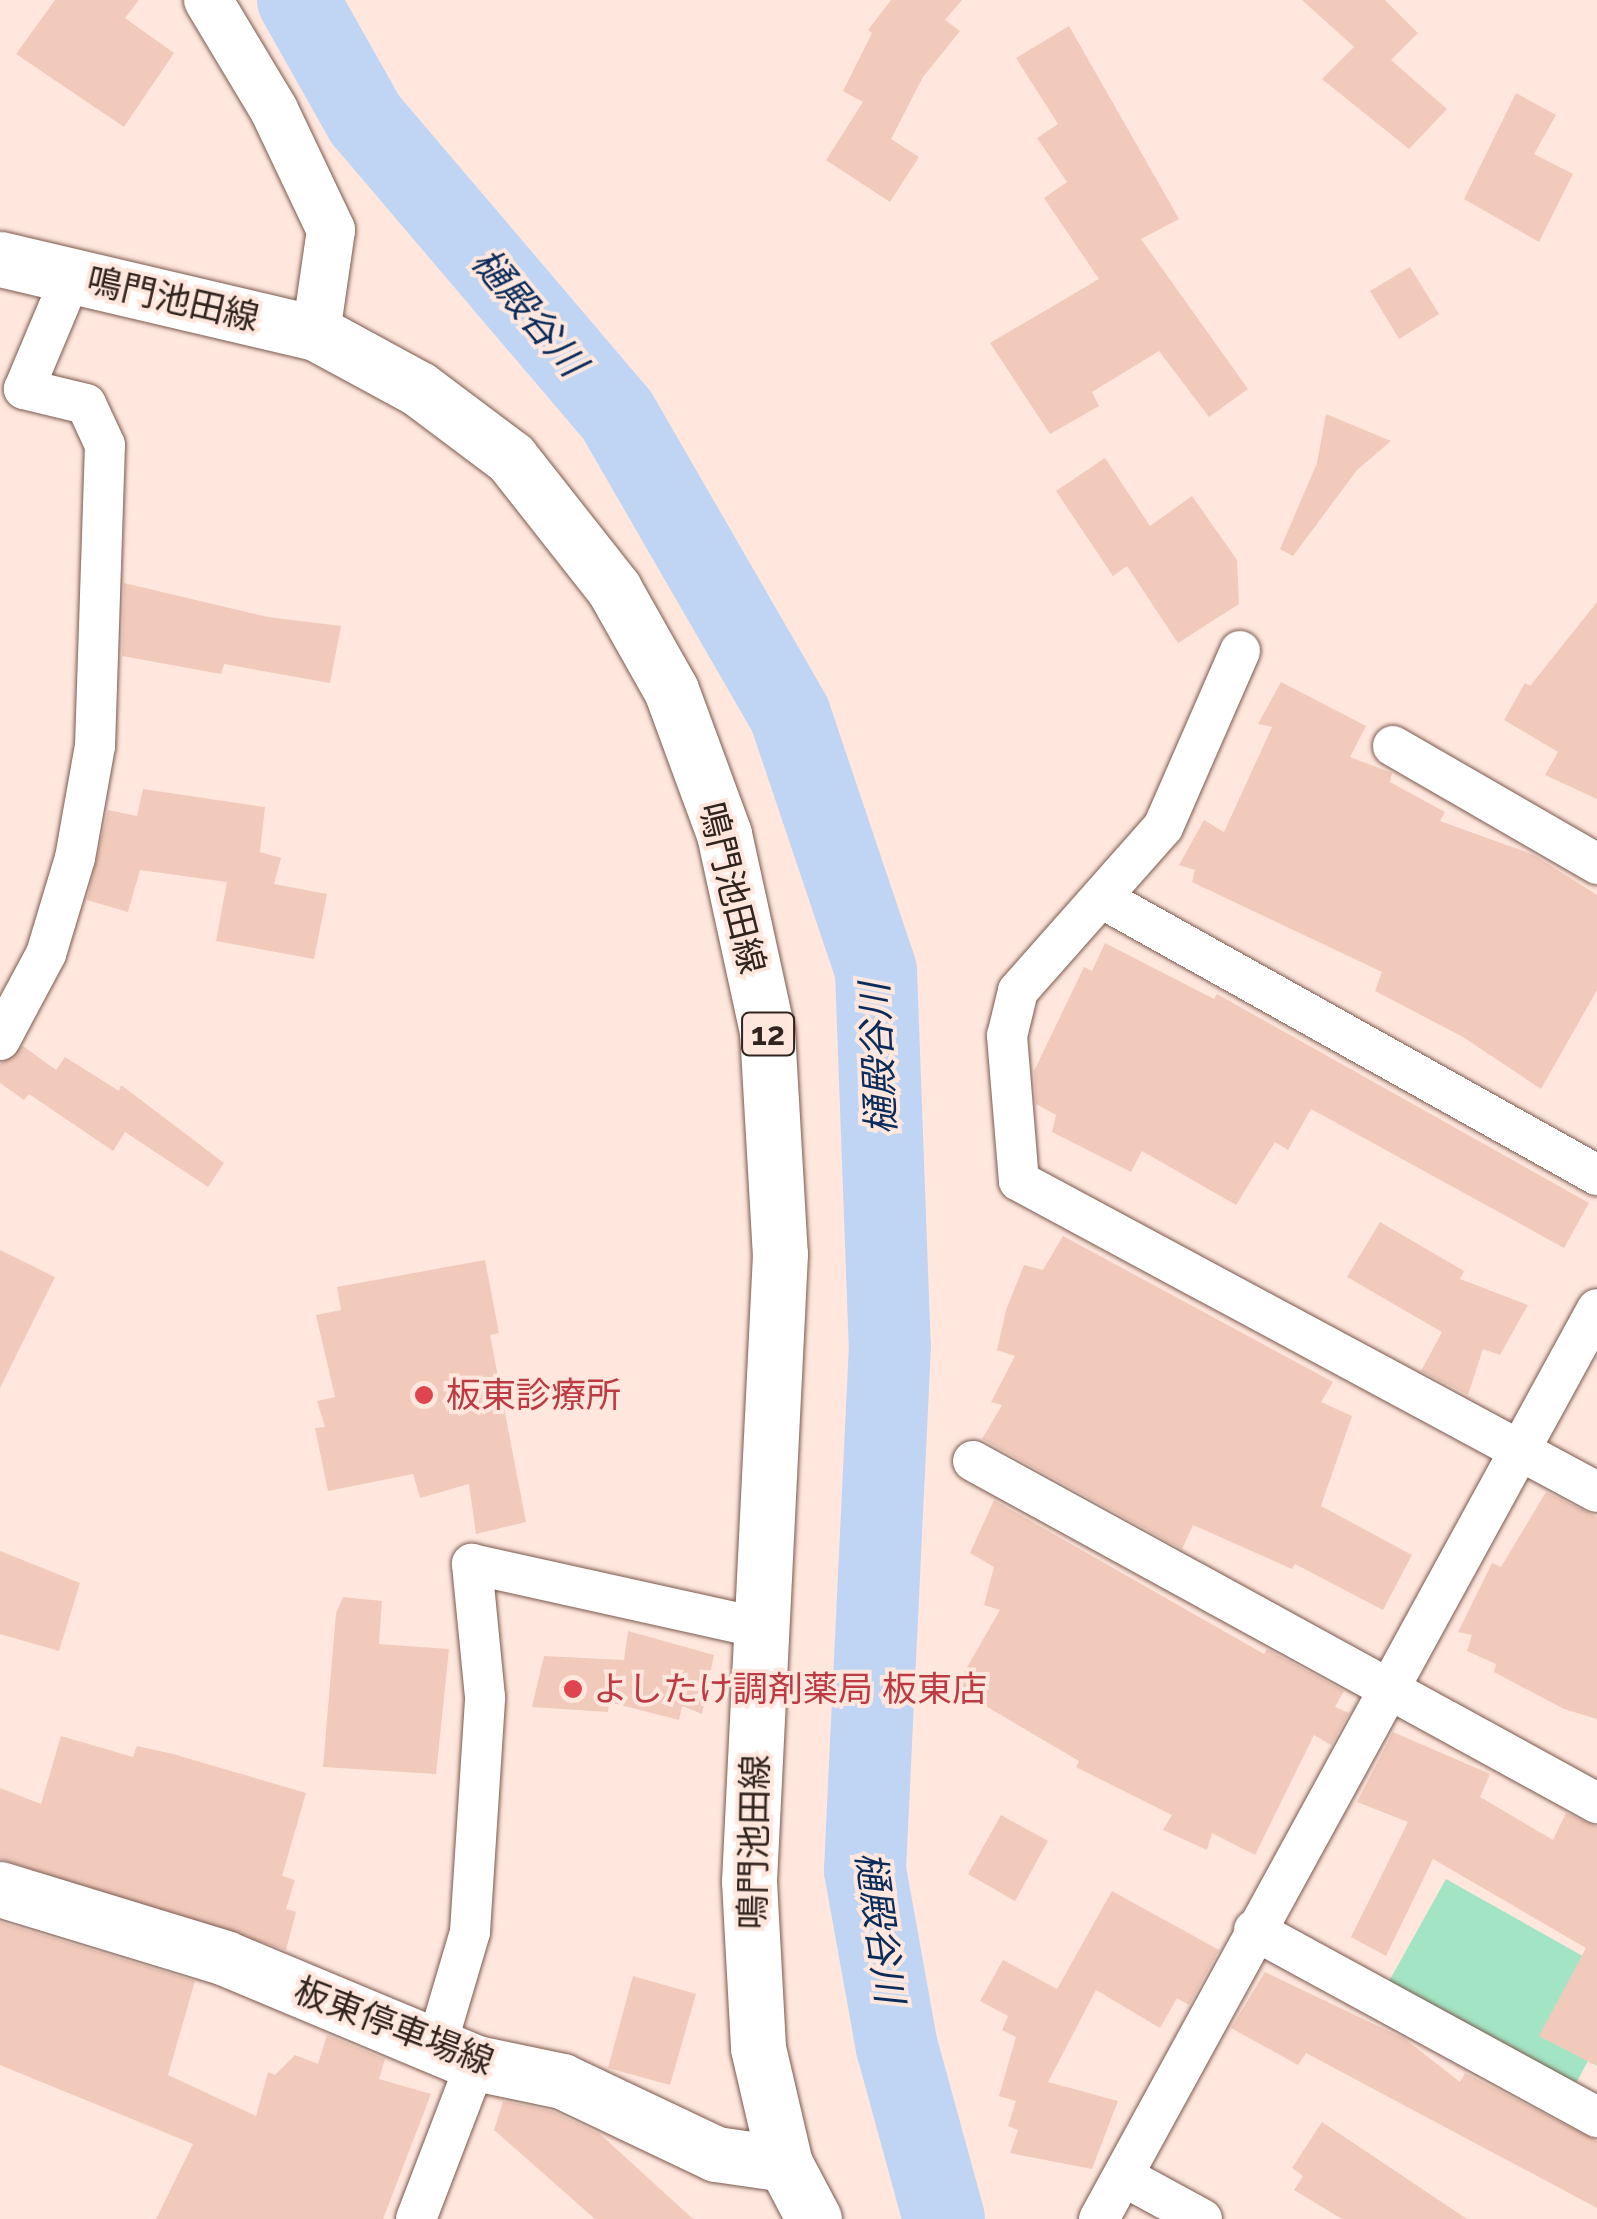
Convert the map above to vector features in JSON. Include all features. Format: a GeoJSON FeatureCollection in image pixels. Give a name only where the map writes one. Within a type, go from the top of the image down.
{"type":"FeatureCollection","features":[{"type":"Feature","properties":{"kind":"main road","name":"鳴門池田線"},"geometry":{"type":"LineString","coordinates":[[0,259],[316,333],[420,388],[511,458],[614,589],[671,690],[724,834],[767,1031],[780,1254],[749,1880],[758,2048],[785,2164],[814,2219]]}},
{"type":"Feature","properties":{"kind":"main road","name":"板東停車場線"},"geometry":{"type":"LineString","coordinates":[[0,1889],[225,1958],[456,2055],[562,2081],[716,2154],[785,2164]]}},
{"type":"Feature","properties":{"kind":"street"},"geometry":{"type":"LineString","coordinates":[[208,0],[274,110],[331,230],[327,292],[316,333]]}},
{"type":"Feature","properties":{"kind":"street"},"geometry":{"type":"LineString","coordinates":[[0,1040],[46,954],[75,858],[95,746],[105,445],[86,404],[24,389],[72,275]]}},
{"type":"Feature","properties":{"kind":"street"},"geometry":{"type":"LineString","coordinates":[[1240,651],[1163,828],[1018,991],[1007,1036],[1019,1181],[1597,1492]]}},
{"type":"Feature","properties":{"kind":"street"},"geometry":{"type":"LineString","coordinates":[[1393,746],[1597,864]]}},
{"type":"Feature","properties":{"kind":"street"},"geometry":{"type":"LineString","coordinates":[[1102,900],[1597,1175]]}},
{"type":"Feature","properties":{"kind":"street"},"geometry":{"type":"LineString","coordinates":[[1100,2219],[1254,1930],[1597,1309]]}},
{"type":"Feature","properties":{"kind":"street"},"geometry":{"type":"LineString","coordinates":[[973,1460],[1597,1803]]}},
{"type":"Feature","properties":{"kind":"street"},"geometry":{"type":"LineString","coordinates":[[416,2219],[456,2055],[470,1932],[485,1696],[472,1564],[762,1628]]}},
{"type":"Feature","properties":{"kind":"street"},"geometry":{"type":"LineString","coordinates":[[1254,1930],[1597,2117]]}},
{"type":"Feature","properties":{"kind":"street"},"geometry":{"type":"LineString","coordinates":[[1123,2176],[1202,2219]]}},
{"type":"Feature","properties":{"kind":"green space"},"geometry":{"type":"Polygon","coordinates":[[[1446,1879],[1597,1964],[1597,2044],[1574,2087],[1388,1983],[1446,1879]]]}},
{"type":"Feature","properties":{"kind":"building"},"geometry":{"type":"Polygon","coordinates":[[[55,0],[139,0],[125,18],[174,53],[124,127],[16,54],[55,0]]]}},
{"type":"Feature","properties":{"kind":"building"},"geometry":{"type":"Polygon","coordinates":[[[891,0],[962,0],[945,20],[960,31],[923,77],[891,139],[919,157],[890,202],[826,160],[863,102],[843,91],[872,33],[868,30],[891,0]]]}},
{"type":"Feature","properties":{"kind":"building"},"geometry":{"type":"Polygon","coordinates":[[[1302,0],[1385,0],[1418,33],[1391,60],[1447,109],[1409,149],[1322,79],[1354,47],[1302,0]]]}},
{"type":"Feature","properties":{"kind":"building"},"geometry":{"type":"Polygon","coordinates":[[[1069,26],[1179,219],[1141,239],[1248,389],[1209,417],[1159,351],[1092,392],[1099,406],[1050,434],[990,343],[1099,279],[1044,198],[1067,182],[1037,138],[1058,124],[1016,58],[1069,26]]]}},
{"type":"Feature","properties":{"kind":"building"},"geometry":{"type":"Polygon","coordinates":[[[1516,93],[1556,115],[1534,154],[1573,174],[1539,242],[1464,199],[1516,93]]]}},
{"type":"Feature","properties":{"kind":"building"},"geometry":{"type":"Polygon","coordinates":[[[1410,267],[1439,314],[1399,339],[1370,291],[1410,267]]]}},
{"type":"Feature","properties":{"kind":"building"},"geometry":{"type":"Polygon","coordinates":[[[1326,414],[1391,441],[1357,470],[1293,556],[1280,549],[1317,463],[1326,414]]]}},
{"type":"Feature","properties":{"kind":"building"},"geometry":{"type":"Polygon","coordinates":[[[1105,458],[1150,526],[1192,496],[1237,560],[1239,604],[1178,643],[1127,566],[1113,576],[1056,491],[1105,458]]]}},
{"type":"Feature","properties":{"kind":"building"},"geometry":{"type":"Polygon","coordinates":[[[124,583],[268,617],[341,626],[330,683],[224,664],[221,674],[122,656],[124,583]]]}},
{"type":"Feature","properties":{"kind":"building"},"geometry":{"type":"Polygon","coordinates":[[[1597,602],[1597,799],[1545,775],[1558,752],[1504,720],[1525,683],[1530,686],[1597,602]]]}},
{"type":"Feature","properties":{"kind":"building"},"geometry":{"type":"Polygon","coordinates":[[[1281,682],[1366,726],[1350,757],[1392,773],[1390,782],[1445,812],[1440,821],[1534,855],[1597,895],[1597,990],[1541,1089],[1463,1037],[1375,991],[1382,972],[1192,882],[1195,870],[1179,865],[1204,820],[1224,832],[1272,727],[1258,724],[1281,682]]]}},
{"type":"Feature","properties":{"kind":"building"},"geometry":{"type":"Polygon","coordinates":[[[143,789],[265,807],[260,852],[281,858],[274,884],[327,894],[314,959],[216,941],[227,882],[140,870],[128,912],[87,900],[108,810],[137,816],[143,789]]]}},
{"type":"Feature","properties":{"kind":"building"},"geometry":{"type":"Polygon","coordinates":[[[1105,943],[1214,999],[1217,994],[1589,1203],[1564,1248],[1311,1109],[1288,1150],[1275,1142],[1236,1205],[1142,1151],[1131,1172],[1052,1132],[1056,1115],[1036,1104],[1034,1071],[1084,967],[1092,971],[1105,943]]]}},
{"type":"Feature","properties":{"kind":"building"},"geometry":{"type":"Polygon","coordinates":[[[23,1046],[56,1070],[65,1057],[119,1091],[121,1085],[224,1163],[208,1187],[125,1132],[113,1151],[29,1094],[24,1100],[0,1083],[0,1064],[23,1046]]]}},
{"type":"Feature","properties":{"kind":"building"},"geometry":{"type":"Polygon","coordinates":[[[1380,1222],[1464,1271],[1460,1279],[1528,1305],[1500,1355],[1483,1349],[1468,1395],[1421,1371],[1442,1332],[1347,1277],[1380,1222]]]}},
{"type":"Feature","properties":{"kind":"building"},"geometry":{"type":"Polygon","coordinates":[[[1063,1236],[1333,1382],[1321,1402],[1352,1416],[1321,1506],[1412,1555],[1383,1610],[1295,1564],[1292,1569],[1193,1525],[1182,1549],[982,1439],[1002,1405],[991,1402],[1015,1356],[997,1350],[1006,1310],[1024,1265],[1043,1270],[1063,1236]]]}},
{"type":"Feature","properties":{"kind":"building"},"geometry":{"type":"Polygon","coordinates":[[[0,1250],[55,1277],[0,1388],[0,1250]]]}},
{"type":"Feature","properties":{"kind":"building","name":"板東診療所"},"geometry":{"type":"Polygon","coordinates":[[[485,1260],[499,1333],[490,1335],[526,1522],[476,1534],[469,1484],[420,1498],[413,1474],[328,1491],[315,1428],[325,1427],[317,1401],[335,1397],[316,1315],[341,1310],[337,1287],[485,1260]]]}},
{"type":"Feature","properties":{"kind":"building"},"geometry":{"type":"Polygon","coordinates":[[[1546,1492],[1597,1517],[1597,1719],[1564,1709],[1494,1672],[1496,1664],[1467,1651],[1472,1635],[1458,1632],[1492,1563],[1501,1567],[1546,1492]]]}},
{"type":"Feature","properties":{"kind":"building"},"geometry":{"type":"Polygon","coordinates":[[[994,1500],[1264,1654],[1267,1649],[1344,1691],[1335,1707],[1349,1713],[1331,1745],[1314,1735],[1255,1855],[1212,1833],[1207,1850],[1163,1830],[1172,1815],[1076,1767],[1079,1761],[955,1688],[1000,1610],[984,1605],[994,1567],[970,1553],[994,1500]]]}},
{"type":"Feature","properties":{"kind":"building"},"geometry":{"type":"Polygon","coordinates":[[[0,1551],[80,1583],[59,1651],[0,1634],[0,1551]]]}},
{"type":"Feature","properties":{"kind":"building"},"geometry":{"type":"Polygon","coordinates":[[[343,1597],[382,1601],[379,1644],[449,1649],[436,1774],[323,1767],[336,1613],[343,1597]]]}},
{"type":"Feature","properties":{"kind":"building"},"geometry":{"type":"Polygon","coordinates":[[[628,1631],[714,1655],[702,1714],[682,1706],[679,1720],[609,1702],[608,1712],[532,1707],[544,1656],[624,1660],[628,1631]]]}},
{"type":"Feature","properties":{"kind":"building"},"geometry":{"type":"Polygon","coordinates":[[[1393,1732],[1490,1774],[1480,1797],[1553,1840],[1566,1813],[1597,1827],[1597,2066],[1539,2036],[1586,1948],[1433,1859],[1386,1956],[1351,1937],[1408,1822],[1357,1802],[1393,1732]]]}},
{"type":"Feature","properties":{"kind":"building"},"geometry":{"type":"Polygon","coordinates":[[[61,1736],[133,1757],[137,1746],[173,1754],[306,1793],[282,1876],[295,1880],[286,1909],[296,1912],[286,1950],[0,1859],[0,1788],[41,1804],[61,1736]]]}},
{"type":"Feature","properties":{"kind":"building"},"geometry":{"type":"Polygon","coordinates":[[[1001,1815],[1048,1841],[1015,1901],[968,1874],[1001,1815]]]}},
{"type":"Feature","properties":{"kind":"building"},"geometry":{"type":"Polygon","coordinates":[[[1112,1891],[1219,1950],[1189,2005],[1177,1998],[1160,2028],[1096,1990],[1048,2082],[1118,2101],[1092,2169],[1010,2153],[1018,2130],[1008,2126],[1016,2101],[999,2096],[1016,2037],[1002,2030],[1008,2016],[980,2001],[1003,1960],[1057,1989],[1112,1891]]]}},
{"type":"Feature","properties":{"kind":"building"},"geometry":{"type":"Polygon","coordinates":[[[0,1922],[195,1981],[168,2075],[256,2116],[268,2072],[275,2075],[295,2055],[318,2064],[327,2035],[385,2059],[379,2079],[431,2094],[383,2219],[156,2219],[193,2144],[0,2065],[0,1922]]]}},
{"type":"Feature","properties":{"kind":"building"},"geometry":{"type":"Polygon","coordinates":[[[1265,1972],[1405,2039],[1460,2082],[1465,2073],[1597,2141],[1597,2208],[1306,2053],[1298,2065],[1231,2028],[1265,1972]]]}},
{"type":"Feature","properties":{"kind":"building"},"geometry":{"type":"Polygon","coordinates":[[[633,1976],[696,1994],[670,2085],[608,2068],[633,1976]]]}},
{"type":"Feature","properties":{"kind":"building"},"geometry":{"type":"Polygon","coordinates":[[[503,2101],[552,2111],[600,2134],[693,2219],[595,2219],[494,2130],[503,2101]]]}},
{"type":"Feature","properties":{"kind":"building"},"geometry":{"type":"Polygon","coordinates":[[[1322,2122],[1467,2219],[1342,2219],[1294,2190],[1303,2176],[1292,2168],[1322,2122]]]}},
{"type":"Feature","properties":{"kind":"waterway","name":"樋殿谷川"},"geometry":{"type":"LineString","coordinates":[[298,0],[365,119],[617,415],[790,715],[876,971],[890,1345],[865,1870],[897,2047],[944,2219]]}},
{"type":"Feature","properties":{"kind":"place","name":"板東診療所"},"geometry":{"type":"Point","coordinates":[424,1395]}},
{"type":"Feature","properties":{"kind":"place","name":"よしたけ調剤薬局 板東店"},"geometry":{"type":"Point","coordinates":[573,1689]}}]}
